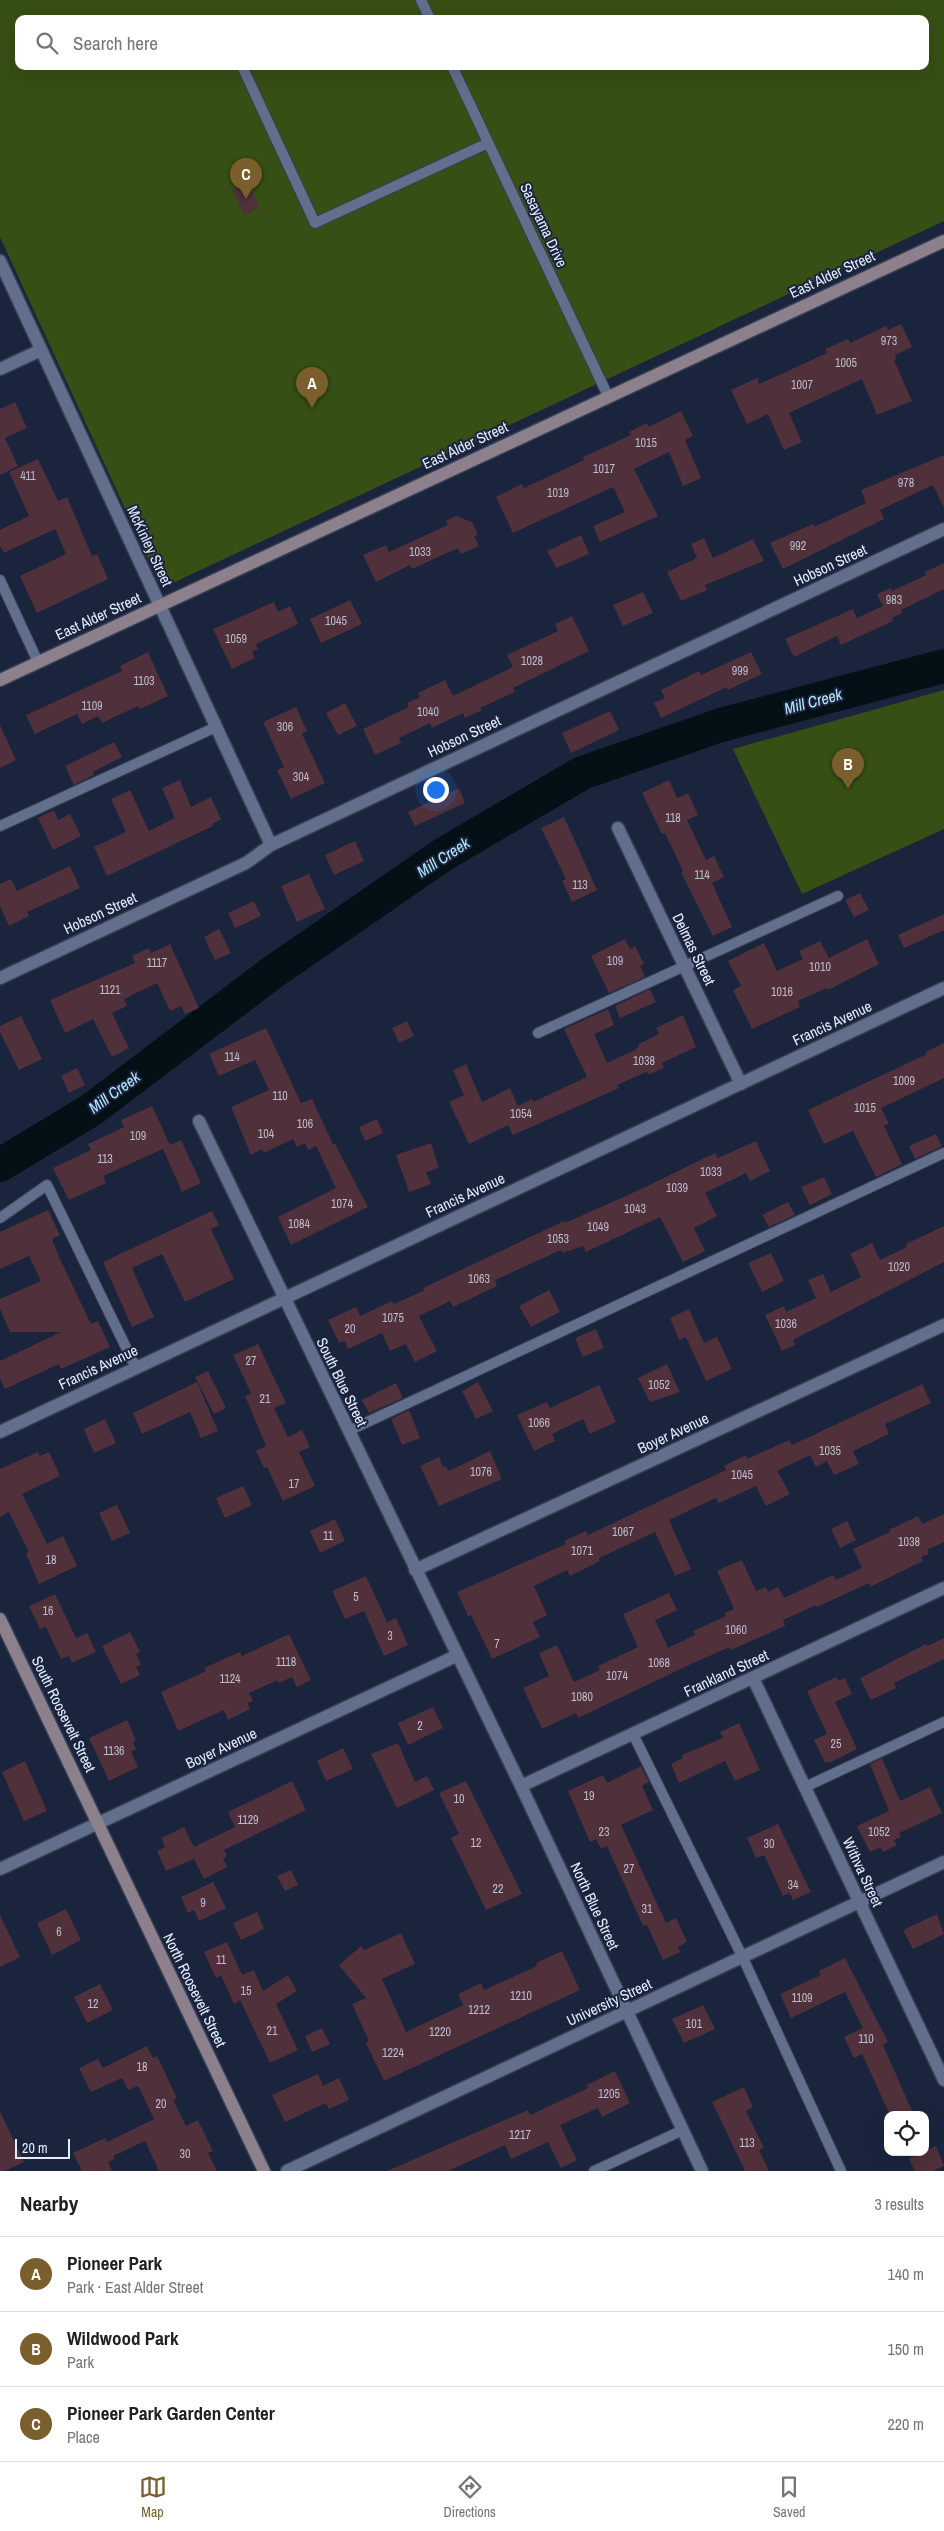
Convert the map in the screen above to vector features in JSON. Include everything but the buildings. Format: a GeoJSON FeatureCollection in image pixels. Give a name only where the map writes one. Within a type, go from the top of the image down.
{"type":"FeatureCollection","features":[{"type":"Feature","properties":{"kind":"main road","name":"East Alder Street"},"geometry":{"type":"LineString","coordinates":[[0,680],[944,241]]}},
{"type":"Feature","properties":{"kind":"main road","name":"South Roosevelt Street"},"geometry":{"type":"LineString","coordinates":[[0,1618],[98,1823]]}},
{"type":"Feature","properties":{"kind":"main road","name":"North Roosevelt Street"},"geometry":{"type":"LineString","coordinates":[[98,1823],[264,2171]]}},
{"type":"Feature","properties":{"kind":"street","name":"McKinley Street"},"geometry":{"type":"LineString","coordinates":[[0,261],[271,844]]}},
{"type":"Feature","properties":{"kind":"street"},"geometry":{"type":"LineString","coordinates":[[0,369],[41,350]]}},
{"type":"Feature","properties":{"kind":"street","name":"Hobson Street"},"geometry":{"type":"LineString","coordinates":[[0,978],[246,863],[271,844],[944,529]]}},
{"type":"Feature","properties":{"kind":"street","name":"Delmas Street"},"geometry":{"type":"LineString","coordinates":[[618,828],[741,1084]]}},
{"type":"Feature","properties":{"kind":"street","name":"Francis Avenue"},"geometry":{"type":"LineString","coordinates":[[0,1432],[944,988]]}},
{"type":"Feature","properties":{"kind":"street","name":"South Blue Street"},"geometry":{"type":"LineString","coordinates":[[199,1121],[456,1656]]}},
{"type":"Feature","properties":{"kind":"street","name":"Boyer Avenue"},"geometry":{"type":"LineString","coordinates":[[415,1570],[944,1325]]}},
{"type":"Feature","properties":{"kind":"street","name":"Frankland Street"},"geometry":{"type":"LineString","coordinates":[[521,1786],[944,1588]]}},
{"type":"Feature","properties":{"kind":"street","name":"Boyer Avenue"},"geometry":{"type":"LineString","coordinates":[[0,1869],[456,1656]]}},
{"type":"Feature","properties":{"kind":"street","name":"North Blue Street"},"geometry":{"type":"LineString","coordinates":[[456,1656],[521,1786],[702,2171]]}},
{"type":"Feature","properties":{"kind":"street","name":"Withva Street"},"geometry":{"type":"LineString","coordinates":[[753,1678],[944,2080]]}},
{"type":"Feature","properties":{"kind":"street","name":"University Street"},"geometry":{"type":"LineString","coordinates":[[287,2171],[944,1862]]}},
{"type":"Feature","properties":{"kind":"lane"},"geometry":{"type":"LineString","coordinates":[[421,0],[428,15]]}},
{"type":"Feature","properties":{"kind":"lane"},"geometry":{"type":"LineString","coordinates":[[244,70],[315,223],[488,143]]}},
{"type":"Feature","properties":{"kind":"lane","name":"Sasayama Drive"},"geometry":{"type":"LineString","coordinates":[[454,70],[608,396]]}},
{"type":"Feature","properties":{"kind":"lane"},"geometry":{"type":"LineString","coordinates":[[0,580],[38,662]]}},
{"type":"Feature","properties":{"kind":"lane"},"geometry":{"type":"LineString","coordinates":[[0,826],[216,727]]}},
{"type":"Feature","properties":{"kind":"lane"},"geometry":{"type":"LineString","coordinates":[[538,1033],[838,896]]}},
{"type":"Feature","properties":{"kind":"lane"},"geometry":{"type":"LineString","coordinates":[[348,1431],[944,1153]]}},
{"type":"Feature","properties":{"kind":"lane"},"geometry":{"type":"LineString","coordinates":[[0,1218],[47,1185],[136,1368]]}},
{"type":"Feature","properties":{"kind":"lane"},"geometry":{"type":"LineString","coordinates":[[805,1787],[944,1722]]}},
{"type":"Feature","properties":{"kind":"lane"},"geometry":{"type":"LineString","coordinates":[[633,1734],[743,1958],[840,2171]]}},
{"type":"Feature","properties":{"kind":"lane"},"geometry":{"type":"LineString","coordinates":[[594,2171],[683,2130]]}},
{"type":"Feature","properties":{"kind":"green space"},"geometry":{"type":"Polygon","coordinates":[[[0,0],[944,0],[944,221],[175,582],[166,583],[158,580],[0,237],[0,0]]]}},
{"type":"Feature","properties":{"kind":"green space"},"geometry":{"type":"Polygon","coordinates":[[[944,690],[944,829],[802,894],[733,749],[944,690]]]}},
{"type":"Feature","properties":{"kind":"waterway","name":"Mill Creek"},"geometry":{"type":"LineString","coordinates":[[0,1165],[91,1110],[273,972],[444,854],[582,773],[721,725],[944,666]]}},
{"type":"Feature","properties":{"kind":"place","name":"Pioneer Park Garden Center"},"geometry":{"type":"Point","coordinates":[246,199]}},
{"type":"Feature","properties":{"kind":"place","name":"Pioneer Park"},"geometry":{"type":"Point","coordinates":[312,408]}},
{"type":"Feature","properties":{"kind":"place","name":"Wildwood Park"},"geometry":{"type":"Point","coordinates":[848,789]}}]}
